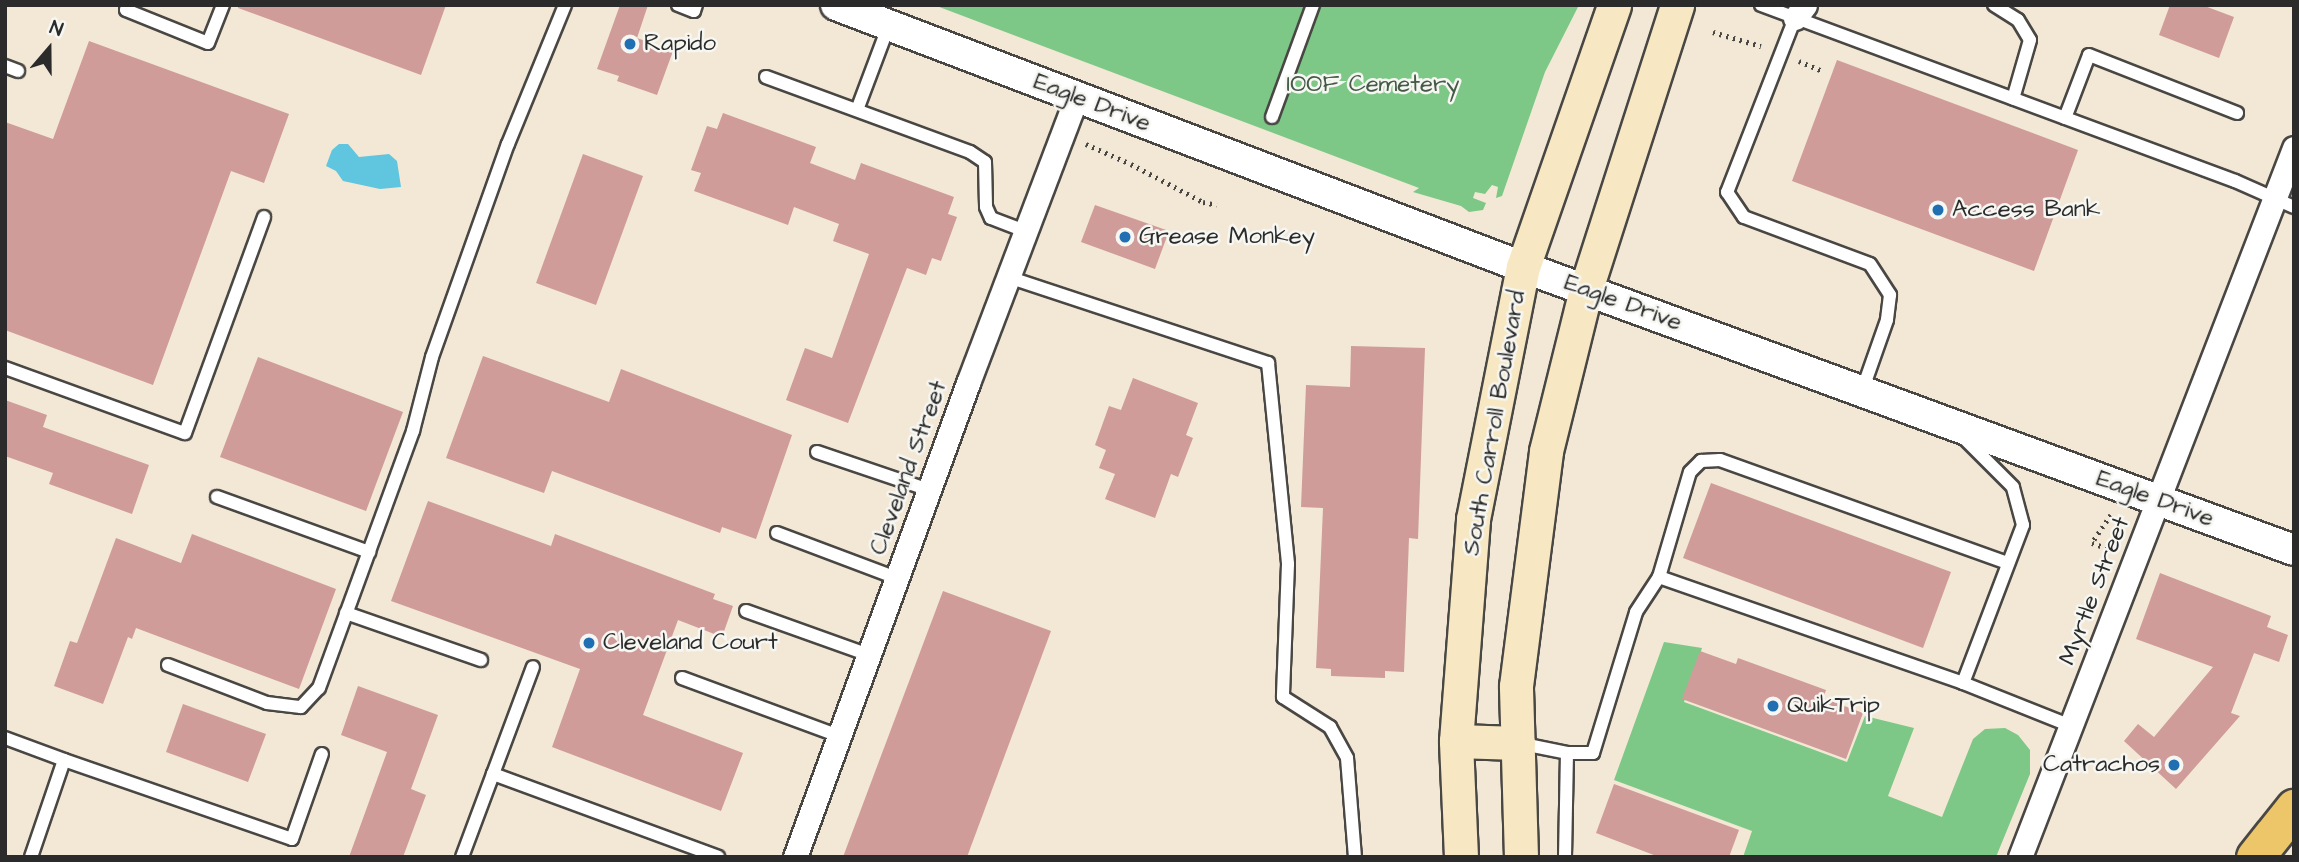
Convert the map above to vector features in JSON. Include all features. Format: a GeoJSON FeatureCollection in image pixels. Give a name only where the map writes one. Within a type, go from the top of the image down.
{"type":"FeatureCollection","features":[{"type":"Feature","properties":{"kind":"main road","name":"South Carroll Boulevard"},"geometry":{"type":"LineString","coordinates":[[1461,857],[1456,741],[1473,519],[1523,267],[1614,5]]}},
{"type":"Feature","properties":{"kind":"main road"},"geometry":{"type":"LineString","coordinates":[[1521,857],[1516,686],[1546,451],[1586,289],[1676,5]]}},
{"type":"Feature","properties":{"kind":"main road"},"geometry":{"type":"LineString","coordinates":[[1456,741],[1518,743]]}},
{"type":"Feature","properties":{"kind":"main road"},"geometry":{"type":"LineString","coordinates":[[2255,857],[2294,807]]}},
{"type":"Feature","properties":{"kind":"street","name":"Eagle Drive"},"geometry":{"type":"LineString","coordinates":[[836,5],[1523,267],[2294,550]]}},
{"type":"Feature","properties":{"kind":"street","name":"Cleveland Street"},"geometry":{"type":"LineString","coordinates":[[795,857],[1076,98]]}},
{"type":"Feature","properties":{"kind":"street","name":"Myrtle Street"},"geometry":{"type":"LineString","coordinates":[[2020,857],[2158,500],[2284,202],[2294,148]]}},
{"type":"Feature","properties":{"kind":"lane"},"geometry":{"type":"LineString","coordinates":[[128,5],[127,10],[208,43],[223,5]]}},
{"type":"Feature","properties":{"kind":"lane"},"geometry":{"type":"LineString","coordinates":[[169,665],[267,703],[300,707],[319,688],[413,431],[432,357],[504,157],[565,5]]}},
{"type":"Feature","properties":{"kind":"lane"},"geometry":{"type":"LineString","coordinates":[[678,5],[694,12],[696,5]]}},
{"type":"Feature","properties":{"kind":"lane"},"geometry":{"type":"LineString","coordinates":[[1272,117],[1313,5]]}},
{"type":"Feature","properties":{"kind":"lane"},"geometry":{"type":"LineString","coordinates":[[1761,5],[1800,11],[2013,99],[2284,202]]}},
{"type":"Feature","properties":{"kind":"lane"},"geometry":{"type":"LineString","coordinates":[[1994,5],[2018,20],[2030,40],[2013,99]]}},
{"type":"Feature","properties":{"kind":"lane"},"geometry":{"type":"LineString","coordinates":[[1800,11],[1727,192],[1744,217],[1870,264],[1890,295],[1887,320],[1862,391]]}},
{"type":"Feature","properties":{"kind":"lane"},"geometry":{"type":"LineString","coordinates":[[857,110],[889,25]]}},
{"type":"Feature","properties":{"kind":"lane"},"geometry":{"type":"LineString","coordinates":[[2065,118],[2089,55],[2237,113]]}},
{"type":"Feature","properties":{"kind":"lane"},"geometry":{"type":"LineString","coordinates":[[766,77],[970,152],[985,162],[986,207],[991,218],[1025,231]]}},
{"type":"Feature","properties":{"kind":"lane"},"geometry":{"type":"LineString","coordinates":[[5,368],[185,432],[264,218]]}},
{"type":"Feature","properties":{"kind":"lane"},"geometry":{"type":"LineString","coordinates":[[1008,277],[1268,363],[1288,564],[1283,697],[1330,727],[1347,758],[1355,857]]}},
{"type":"Feature","properties":{"kind":"lane"},"geometry":{"type":"LineString","coordinates":[[1948,423],[2013,487],[2023,525],[1963,683]]}},
{"type":"Feature","properties":{"kind":"lane"},"geometry":{"type":"LineString","coordinates":[[817,452],[929,490]]}},
{"type":"Feature","properties":{"kind":"lane"},"geometry":{"type":"LineString","coordinates":[[1518,743],[1567,753],[1592,753],[1636,612],[1659,578],[1690,472],[1701,461],[1720,460],[2007,563]]}},
{"type":"Feature","properties":{"kind":"lane"},"geometry":{"type":"LineString","coordinates":[[217,497],[369,552]]}},
{"type":"Feature","properties":{"kind":"lane"},"geometry":{"type":"LineString","coordinates":[[777,533],[897,578]]}},
{"type":"Feature","properties":{"kind":"lane"},"geometry":{"type":"LineString","coordinates":[[1659,578],[1963,683],[2071,726]]}},
{"type":"Feature","properties":{"kind":"lane"},"geometry":{"type":"LineString","coordinates":[[746,611],[869,655]]}},
{"type":"Feature","properties":{"kind":"lane"},"geometry":{"type":"LineString","coordinates":[[346,613],[481,660]]}},
{"type":"Feature","properties":{"kind":"lane"},"geometry":{"type":"LineString","coordinates":[[462,857],[533,667]]}},
{"type":"Feature","properties":{"kind":"lane"},"geometry":{"type":"LineString","coordinates":[[682,678],[839,736]]}},
{"type":"Feature","properties":{"kind":"lane"},"geometry":{"type":"LineString","coordinates":[[5,738],[292,839],[322,754]]}},
{"type":"Feature","properties":{"kind":"lane"},"geometry":{"type":"LineString","coordinates":[[1564,857],[1567,753]]}},
{"type":"Feature","properties":{"kind":"lane"},"geometry":{"type":"LineString","coordinates":[[31,857],[64,760]]}},
{"type":"Feature","properties":{"kind":"lane"},"geometry":{"type":"LineString","coordinates":[[493,774],[719,857]]}},
{"type":"Feature","properties":{"kind":"path"},"geometry":{"type":"LineString","coordinates":[[1713,32],[1761,46]]}},
{"type":"Feature","properties":{"kind":"path"},"geometry":{"type":"LineString","coordinates":[[1798,60],[1824,71]]}},
{"type":"Feature","properties":{"kind":"path"},"geometry":{"type":"LineString","coordinates":[[1087,147],[1130,164],[1203,202],[1217,205]]}},
{"type":"Feature","properties":{"kind":"path"},"geometry":{"type":"LineString","coordinates":[[2111,515],[2092,543],[2112,550]]}},
{"type":"Feature","properties":{"kind":"green space","name":"IOOF Cemetery"},"geometry":{"type":"Polygon","coordinates":[[[934,5],[1579,5],[1545,72],[1502,196],[1496,198],[1498,187],[1492,185],[1485,194],[1475,192],[1473,198],[1486,203],[1483,210],[1469,212],[1461,206],[1413,192],[1419,188],[934,5]]]}},
{"type":"Feature","properties":{"kind":"green space"},"geometry":{"type":"Polygon","coordinates":[[[1664,642],[1702,648],[1684,702],[1847,762],[1865,716],[1914,728],[1888,796],[1942,817],[1973,739],[1985,729],[2005,728],[2018,735],[2030,750],[2030,774],[1996,857],[1743,857],[1752,831],[1614,780],[1664,642]]]}},
{"type":"Feature","properties":{"kind":"water"},"geometry":{"type":"Polygon","coordinates":[[[339,144],[348,144],[359,157],[389,154],[397,161],[401,187],[380,189],[343,181],[336,171],[326,166],[332,150],[339,144]]]}},
{"type":"Feature","properties":{"kind":"building"},"geometry":{"type":"Polygon","coordinates":[[[239,5],[446,5],[421,75],[238,8],[239,5]]]}},
{"type":"Feature","properties":{"kind":"building","name":"Rapido"},"geometry":{"type":"Polygon","coordinates":[[[620,5],[648,5],[637,38],[673,51],[657,95],[617,81],[619,76],[597,69],[620,5]]]}},
{"type":"Feature","properties":{"kind":"building"},"geometry":{"type":"Polygon","coordinates":[[[2170,5],[2202,5],[2234,17],[2219,58],[2159,35],[2170,5]]]}},
{"type":"Feature","properties":{"kind":"building"},"geometry":{"type":"Polygon","coordinates":[[[89,41],[289,114],[264,183],[231,171],[153,385],[5,330],[5,122],[53,139],[89,41]]]}},
{"type":"Feature","properties":{"kind":"building"},"geometry":{"type":"Polygon","coordinates":[[[1837,60],[2078,150],[2034,271],[1792,181],[1837,60]]]}},
{"type":"Feature","properties":{"kind":"building"},"geometry":{"type":"Polygon","coordinates":[[[723,113],[816,147],[810,163],[855,180],[861,163],[954,197],[948,214],[957,217],[941,261],[932,258],[926,275],[907,268],[848,423],[786,400],[805,348],[832,358],[869,254],[833,241],[839,224],[794,207],[788,225],[694,191],[701,173],[691,170],[707,126],[717,129],[723,113]]]}},
{"type":"Feature","properties":{"kind":"building"},"geometry":{"type":"Polygon","coordinates":[[[583,154],[643,176],[596,305],[536,283],[583,154]]]}},
{"type":"Feature","properties":{"kind":"building","name":"Grease Monkey"},"geometry":{"type":"Polygon","coordinates":[[[1095,205],[1169,231],[1155,269],[1081,242],[1095,205]]]}},
{"type":"Feature","properties":{"kind":"building"},"geometry":{"type":"Polygon","coordinates":[[[1351,346],[1425,348],[1418,539],[1409,538],[1404,672],[1385,671],[1385,678],[1331,676],[1331,669],[1316,668],[1323,508],[1301,507],[1306,385],[1350,387],[1351,346]]]}},
{"type":"Feature","properties":{"kind":"building"},"geometry":{"type":"Polygon","coordinates":[[[483,356],[609,402],[621,369],[792,435],[756,539],[722,527],[720,533],[552,471],[544,493],[446,458],[483,356]]]}},
{"type":"Feature","properties":{"kind":"building"},"geometry":{"type":"Polygon","coordinates":[[[258,357],[403,412],[366,511],[220,457],[258,357]]]}},
{"type":"Feature","properties":{"kind":"building"},"geometry":{"type":"Polygon","coordinates":[[[1133,378],[1198,403],[1186,435],[1193,438],[1178,477],[1171,474],[1155,518],[1105,499],[1115,474],[1099,468],[1106,450],[1095,445],[1109,406],[1121,410],[1133,378]]]}},
{"type":"Feature","properties":{"kind":"building"},"geometry":{"type":"Polygon","coordinates":[[[5,400],[47,415],[43,427],[149,465],[132,514],[49,484],[53,473],[5,456],[5,400]]]}},
{"type":"Feature","properties":{"kind":"building","name":"QuikTrip"},"geometry":{"type":"Polygon","coordinates":[[[1711,483],[1951,572],[1923,648],[1683,558],[1711,483]]]}},
{"type":"Feature","properties":{"kind":"building"},"geometry":{"type":"Polygon","coordinates":[[[428,501],[551,546],[555,534],[715,594],[713,599],[733,606],[722,637],[678,620],[643,715],[743,753],[721,811],[552,747],[580,669],[391,601],[428,501]]]}},
{"type":"Feature","properties":{"kind":"building"},"geometry":{"type":"Polygon","coordinates":[[[192,534],[336,589],[299,689],[136,628],[132,639],[128,637],[103,704],[54,686],[70,641],[77,643],[116,538],[181,563],[192,534]]]}},
{"type":"Feature","properties":{"kind":"building"},"geometry":{"type":"Polygon","coordinates":[[[2160,573],[2271,616],[2267,627],[2288,635],[2279,662],[2254,653],[2231,713],[2240,716],[2176,789],[2124,741],[2138,724],[2154,737],[2213,667],[2136,639],[2160,573]]]}},
{"type":"Feature","properties":{"kind":"building"},"geometry":{"type":"Polygon","coordinates":[[[943,591],[1051,631],[967,857],[843,857],[943,591]]]}},
{"type":"Feature","properties":{"kind":"building","name":"QuikTrip"},"geometry":{"type":"Polygon","coordinates":[[[1700,651],[1736,664],[1738,658],[1826,690],[1823,698],[1863,713],[1846,759],[1682,699],[1700,651]]]}},
{"type":"Feature","properties":{"kind":"building"},"geometry":{"type":"Polygon","coordinates":[[[358,686],[438,715],[411,789],[426,795],[403,857],[349,857],[387,752],[341,735],[358,686]]]}},
{"type":"Feature","properties":{"kind":"building"},"geometry":{"type":"Polygon","coordinates":[[[183,704],[266,734],[248,782],[166,752],[183,704]]]}},
{"type":"Feature","properties":{"kind":"building"},"geometry":{"type":"Polygon","coordinates":[[[1614,784],[1739,830],[1729,857],[1659,857],[1596,833],[1614,784]]]}},
{"type":"Feature","properties":{"kind":"place","name":"Rapido"},"geometry":{"type":"Point","coordinates":[630,44]}},
{"type":"Feature","properties":{"kind":"place","name":"Access Bank"},"geometry":{"type":"Point","coordinates":[1938,210]}},
{"type":"Feature","properties":{"kind":"place","name":"Grease Monkey"},"geometry":{"type":"Point","coordinates":[1125,237]}},
{"type":"Feature","properties":{"kind":"place","name":"Cleveland Court"},"geometry":{"type":"Point","coordinates":[589,643]}},
{"type":"Feature","properties":{"kind":"place","name":"QuikTrip"},"geometry":{"type":"Point","coordinates":[1773,706]}},
{"type":"Feature","properties":{"kind":"place","name":"Catrachos"},"geometry":{"type":"Point","coordinates":[2174,765]}}]}
